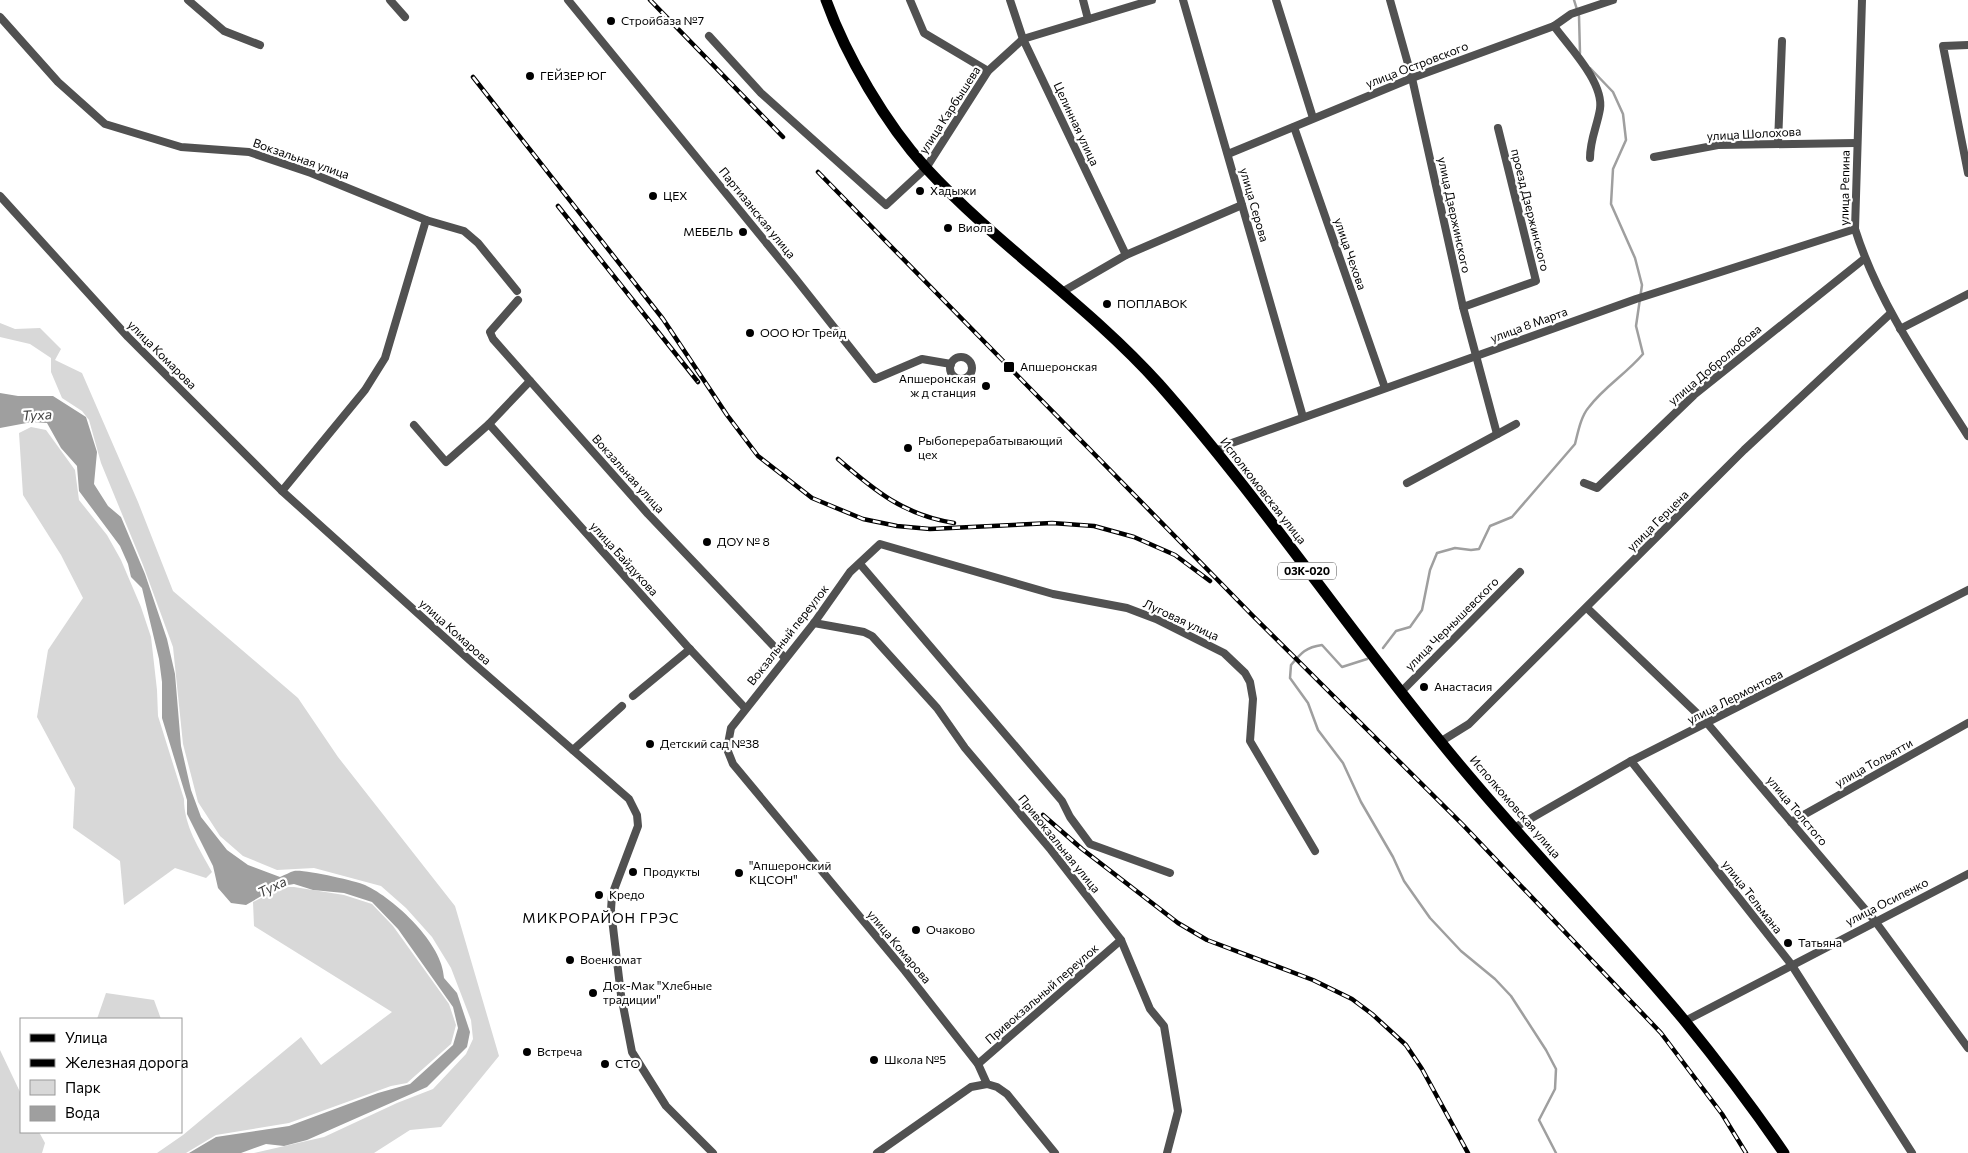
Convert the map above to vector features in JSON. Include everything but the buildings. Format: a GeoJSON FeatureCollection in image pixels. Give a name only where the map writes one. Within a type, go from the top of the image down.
{"type":"FeatureCollection","features":[{"type":"Feature","properties":{"kind":"main road","name":"Исполкомовская улица"},"geometry":{"type":"LineString","coordinates":[[826,0],[838,34],[889,120],[926,168],[957,200],[1120,343],[1160,386],[1215,452],[1440,742],[1685,1021],[1784,1153]]}},
{"type":"Feature","properties":{"kind":"street"},"geometry":{"type":"LineString","coordinates":[[188,0],[224,31],[260,45]]}},
{"type":"Feature","properties":{"kind":"street"},"geometry":{"type":"LineString","coordinates":[[390,0],[405,17]]}},
{"type":"Feature","properties":{"kind":"street","name":"Партизанская улица"},"geometry":{"type":"LineString","coordinates":[[568,0],[875,379],[922,359],[951,364]]}},
{"type":"Feature","properties":{"kind":"street"},"geometry":{"type":"LineString","coordinates":[[910,0],[924,32],[988,71]]}},
{"type":"Feature","properties":{"kind":"street","name":"Целинная улица"},"geometry":{"type":"LineString","coordinates":[[1010,0],[1024,39],[1126,255]]}},
{"type":"Feature","properties":{"kind":"street"},"geometry":{"type":"LineString","coordinates":[[1083,0],[1088,19]]}},
{"type":"Feature","properties":{"kind":"street","name":"улица Карбышева"},"geometry":{"type":"LineString","coordinates":[[709,36],[761,93],[886,205],[926,168],[988,71],[1024,39],[1152,0]]}},
{"type":"Feature","properties":{"kind":"street","name":"улица Серова"},"geometry":{"type":"LineString","coordinates":[[1183,0],[1303,417]]}},
{"type":"Feature","properties":{"kind":"street"},"geometry":{"type":"LineString","coordinates":[[1276,0],[1313,118]]}},
{"type":"Feature","properties":{"kind":"street","name":"улица Дзержинского"},"geometry":{"type":"LineString","coordinates":[[1390,0],[1412,78],[1463,307],[1497,434]]}},
{"type":"Feature","properties":{"kind":"street","name":"улица Островского"},"geometry":{"type":"LineString","coordinates":[[1228,154],[1412,78],[1554,26],[1571,14],[1612,0]]}},
{"type":"Feature","properties":{"kind":"street","name":"улица Репина"},"geometry":{"type":"LineString","coordinates":[[1862,0],[1856,143],[1855,229],[1864,259],[1891,313],[1968,436]]}},
{"type":"Feature","properties":{"kind":"street","name":"Вокзальная улица"},"geometry":{"type":"LineString","coordinates":[[0,17],[58,82],[105,124],[181,147],[249,152],[311,173],[426,220],[464,231],[478,243],[517,291]]}},
{"type":"Feature","properties":{"kind":"street"},"geometry":{"type":"LineString","coordinates":[[1554,26],[1597,85],[1600,108],[1590,140],[1590,158]]}},
{"type":"Feature","properties":{"kind":"street"},"geometry":{"type":"LineString","coordinates":[[1778,143],[1782,41]]}},
{"type":"Feature","properties":{"kind":"street"},"geometry":{"type":"LineString","coordinates":[[1968,45],[1943,46],[1968,173]]}},
{"type":"Feature","properties":{"kind":"street","name":"улица Чехова"},"geometry":{"type":"LineString","coordinates":[[1294,127],[1385,388]]}},
{"type":"Feature","properties":{"kind":"street","name":"проезд Дзержинского"},"geometry":{"type":"LineString","coordinates":[[1463,307],[1536,281],[1498,128]]}},
{"type":"Feature","properties":{"kind":"street","name":"улица Шолохова"},"geometry":{"type":"LineString","coordinates":[[1654,157],[1718,145],[1856,143]]}},
{"type":"Feature","properties":{"kind":"street","name":"улица Комарова"},"geometry":{"type":"LineString","coordinates":[[0,196],[128,338],[282,491],[629,799],[637,815],[638,826],[612,895],[611,910],[621,996],[632,1052],[666,1106],[712,1153]]}},
{"type":"Feature","properties":{"kind":"street"},"geometry":{"type":"LineString","coordinates":[[1062,292],[1126,255],[1242,205]]}},
{"type":"Feature","properties":{"kind":"street"},"geometry":{"type":"LineString","coordinates":[[282,491],[365,390],[385,358],[426,220]]}},
{"type":"Feature","properties":{"kind":"street","name":"улица 8 Марта"},"geometry":{"type":"LineString","coordinates":[[1215,452],[1228,444],[1636,299],[1855,229]]}},
{"type":"Feature","properties":{"kind":"street","name":"улица Добролюбова"},"geometry":{"type":"LineString","coordinates":[[1584,484],[1597,488],[1694,394],[1864,259]]}},
{"type":"Feature","properties":{"kind":"street"},"geometry":{"type":"LineString","coordinates":[[1900,329],[1968,294]]}},
{"type":"Feature","properties":{"kind":"street","name":"Вокзальная улица"},"geometry":{"type":"LineString","coordinates":[[518,300],[490,332],[493,339],[648,514],[785,658]]}},
{"type":"Feature","properties":{"kind":"street","name":"улица Герцена"},"geometry":{"type":"LineString","coordinates":[[1440,742],[1469,724],[1744,450],[1891,313]]}},
{"type":"Feature","properties":{"kind":"street"},"geometry":{"type":"LineString","coordinates":[[414,425],[446,462],[489,424],[530,381]]}},
{"type":"Feature","properties":{"kind":"street","name":"улица Байдукова"},"geometry":{"type":"LineString","coordinates":[[489,424],[745,708]]}},
{"type":"Feature","properties":{"kind":"street"},"geometry":{"type":"LineString","coordinates":[[1407,482],[1516,424]]}},
{"type":"Feature","properties":{"kind":"street","name":"Вокзальный переулок"},"geometry":{"type":"LineString","coordinates":[[727,749],[731,728],[745,708],[814,623],[850,572],[880,544]]}},
{"type":"Feature","properties":{"kind":"street","name":"Луговая улица"},"geometry":{"type":"LineString","coordinates":[[880,544],[1053,594],[1127,608],[1156,619],[1224,653],[1245,673],[1250,682],[1253,700],[1250,741],[1315,851]]}},
{"type":"Feature","properties":{"kind":"street","name":"Привокзальная улица"},"geometry":{"type":"LineString","coordinates":[[860,564],[1062,801],[1070,817],[1090,844],[1170,874]]}},
{"type":"Feature","properties":{"kind":"street","name":"улица Чернышевского"},"geometry":{"type":"LineString","coordinates":[[1400,692],[1520,572]]}},
{"type":"Feature","properties":{"kind":"street","name":"улица Лермонтова"},"geometry":{"type":"LineString","coordinates":[[1514,828],[1631,761],[1968,590]]}},
{"type":"Feature","properties":{"kind":"street","name":"улица Толстого"},"geometry":{"type":"LineString","coordinates":[[1587,608],[1708,723],[1875,921],[1968,1048]]}},
{"type":"Feature","properties":{"kind":"street","name":"Привокзальная улица"},"geometry":{"type":"LineString","coordinates":[[814,623],[864,632],[872,636],[936,708],[965,748],[1051,850],[1121,940],[1150,1008],[1164,1026],[1178,1111],[1167,1153]]}},
{"type":"Feature","properties":{"kind":"street"},"geometry":{"type":"LineString","coordinates":[[633,696],[690,649]]}},
{"type":"Feature","properties":{"kind":"street"},"geometry":{"type":"LineString","coordinates":[[573,750],[622,706]]}},
{"type":"Feature","properties":{"kind":"street","name":"улица Тольятти"},"geometry":{"type":"LineString","coordinates":[[1791,822],[1968,724]]}},
{"type":"Feature","properties":{"kind":"street","name":"улица Комарова"},"geometry":{"type":"LineString","coordinates":[[727,749],[733,764],[900,966],[978,1064],[987,1084]]}},
{"type":"Feature","properties":{"kind":"street","name":"улица Тельмана"},"geometry":{"type":"LineString","coordinates":[[1631,761],[1791,964],[1912,1153]]}},
{"type":"Feature","properties":{"kind":"street","name":"улица Осипенко"},"geometry":{"type":"LineString","coordinates":[[1685,1021],[1791,964],[1968,874]]}},
{"type":"Feature","properties":{"kind":"street","name":"Привокзальный переулок"},"geometry":{"type":"LineString","coordinates":[[978,1064],[1121,940]]}},
{"type":"Feature","properties":{"kind":"street"},"geometry":{"type":"LineString","coordinates":[[877,1153],[971,1087],[987,1084],[997,1087],[1007,1094],[1055,1153]]}},
{"type":"Feature","properties":{"kind":"green space"},"geometry":{"type":"Polygon","coordinates":[[[0,323],[15,329],[40,328],[61,349],[55,360],[82,373],[138,502],[173,591],[298,698],[338,757],[455,906],[499,1056],[441,1127],[410,1130],[374,1153],[254,1153],[324,1137],[397,1103],[433,1089],[466,1054],[473,1039],[471,1020],[451,968],[432,937],[406,908],[381,886],[314,868],[277,870],[243,856],[220,836],[198,802],[183,744],[173,647],[143,565],[101,463],[89,420],[82,411],[62,398],[51,372],[51,358],[30,344],[0,337],[0,323]]]}},
{"type":"Feature","properties":{"kind":"green space"},"geometry":{"type":"Polygon","coordinates":[[[31,427],[46,430],[75,470],[79,500],[107,535],[121,560],[141,607],[151,637],[158,716],[184,799],[189,828],[212,872],[206,878],[175,868],[124,905],[120,861],[73,828],[75,788],[37,717],[48,650],[83,598],[61,555],[23,495],[19,433],[31,427]]]}},
{"type":"Feature","properties":{"kind":"green space"},"geometry":{"type":"Polygon","coordinates":[[[283,887],[344,895],[372,904],[393,926],[449,1004],[456,1025],[451,1044],[407,1083],[391,1086],[289,1123],[216,1135],[186,1153],[157,1153],[183,1135],[301,1037],[321,1065],[392,1012],[254,926],[253,902],[283,887]]]}},
{"type":"Feature","properties":{"kind":"green space"},"geometry":{"type":"Polygon","coordinates":[[[106,993],[154,1000],[161,1018],[97,1018],[106,993]]]}},
{"type":"Feature","properties":{"kind":"green space"},"geometry":{"type":"Polygon","coordinates":[[[0,1050],[20,1092],[20,1133],[40,1133],[45,1143],[42,1153],[0,1153],[0,1050]]]}},
{"type":"Feature","properties":{"kind":"water","name":"Туха"},"geometry":{"type":"Polygon","coordinates":[[[0,393],[18,396],[53,396],[86,417],[97,452],[94,484],[108,506],[121,517],[145,574],[167,639],[175,674],[181,746],[191,790],[201,817],[227,850],[248,865],[280,877],[292,871],[299,871],[330,876],[365,885],[403,912],[426,937],[435,951],[442,965],[444,978],[457,993],[470,1032],[467,1047],[427,1087],[307,1140],[284,1146],[266,1144],[241,1153],[189,1153],[216,1137],[289,1126],[378,1093],[410,1084],[453,1045],[458,1028],[453,1007],[398,929],[372,902],[344,893],[313,890],[294,884],[277,887],[246,905],[231,903],[218,888],[213,866],[187,814],[187,800],[162,718],[162,682],[159,659],[142,588],[131,577],[128,564],[120,546],[79,491],[77,466],[61,448],[47,423],[32,422],[0,428],[0,393]]]}},
{"type":"Feature","properties":{"kind":"waterway"},"geometry":{"type":"LineString","coordinates":[[1574,0],[1579,16],[1580,53]]}},
{"type":"Feature","properties":{"kind":"waterway"},"geometry":{"type":"LineString","coordinates":[[1383,648],[1396,631],[1410,627],[1422,610],[1430,570],[1437,553],[1455,548],[1479,549],[1490,526],[1512,517],[1575,444],[1584,415],[1595,400],[1643,354],[1636,326],[1642,285],[1635,258],[1611,204],[1613,169],[1626,140],[1623,114],[1613,92],[1590,68]]}},
{"type":"Feature","properties":{"kind":"waterway"},"geometry":{"type":"LineString","coordinates":[[1367,659],[1342,667],[1322,645],[1316,646],[1304,651],[1291,665],[1290,678],[1308,703],[1318,730],[1343,763],[1361,802],[1393,857],[1404,881],[1430,918],[1461,951],[1495,979],[1511,996],[1546,1050],[1556,1069],[1555,1089],[1539,1120],[1556,1153]]}},
{"type":"Feature","properties":{"kind":"railway"},"geometry":{"type":"LineString","coordinates":[[650,0],[783,137]]}},
{"type":"Feature","properties":{"kind":"railway"},"geometry":{"type":"LineString","coordinates":[[473,77],[663,319],[727,415],[758,456],[812,498],[863,519],[897,526],[930,529],[1052,523],[1094,526],[1134,537],[1175,555],[1210,581]]}},
{"type":"Feature","properties":{"kind":"railway"},"geometry":{"type":"LineString","coordinates":[[818,172],[1253,616],[1463,825],[1661,1033],[1722,1114],[1746,1153]]}},
{"type":"Feature","properties":{"kind":"railway"},"geometry":{"type":"LineString","coordinates":[[558,206],[698,382]]}},
{"type":"Feature","properties":{"kind":"railway"},"geometry":{"type":"LineString","coordinates":[[838,459],[878,491],[905,508],[954,523]]}},
{"type":"Feature","properties":{"kind":"railway"},"geometry":{"type":"LineString","coordinates":[[1043,815],[1082,849],[1178,923],[1207,940],[1313,980],[1352,999],[1372,1014],[1406,1045],[1422,1069],[1468,1153]]}},
{"type":"Feature","properties":{"kind":"place","name":"Стройбаза №7"},"geometry":{"type":"Point","coordinates":[611,21]}},
{"type":"Feature","properties":{"kind":"place","name":"ГЕЙЗЕР ЮГ"},"geometry":{"type":"Point","coordinates":[530,76]}},
{"type":"Feature","properties":{"kind":"place","name":"Хадыжи"},"geometry":{"type":"Point","coordinates":[920,191]}},
{"type":"Feature","properties":{"kind":"place","name":"ЦЕХ"},"geometry":{"type":"Point","coordinates":[653,196]}},
{"type":"Feature","properties":{"kind":"place","name":"Виола"},"geometry":{"type":"Point","coordinates":[948,228]}},
{"type":"Feature","properties":{"kind":"place","name":"МЕБЕЛЬ"},"geometry":{"type":"Point","coordinates":[743,232]}},
{"type":"Feature","properties":{"kind":"place","name":"ПОПЛАВОК"},"geometry":{"type":"Point","coordinates":[1107,304]}},
{"type":"Feature","properties":{"kind":"place","name":"ООО Юг Трейд"},"geometry":{"type":"Point","coordinates":[750,333]}},
{"type":"Feature","properties":{"kind":"place","name":"Апшеронская"},"geometry":{"type":"Point","coordinates":[1009,367]}},
{"type":"Feature","properties":{"kind":"place","name":"Апшеронская ж д станция"},"geometry":{"type":"Point","coordinates":[986,386]}},
{"type":"Feature","properties":{"kind":"place","name":"Рыбоперерабатывающий цех"},"geometry":{"type":"Point","coordinates":[908,448]}},
{"type":"Feature","properties":{"kind":"place","name":"ДОУ № 8"},"geometry":{"type":"Point","coordinates":[707,542]}},
{"type":"Feature","properties":{"kind":"place","name":"Анастасия"},"geometry":{"type":"Point","coordinates":[1424,687]}},
{"type":"Feature","properties":{"kind":"place","name":"Детский сад №38"},"geometry":{"type":"Point","coordinates":[650,744]}},
{"type":"Feature","properties":{"kind":"place","name":"Продукты"},"geometry":{"type":"Point","coordinates":[633,872]}},
{"type":"Feature","properties":{"kind":"place","name":"\"Апшеронский КЦСОН\""},"geometry":{"type":"Point","coordinates":[739,873]}},
{"type":"Feature","properties":{"kind":"place","name":"Кредо"},"geometry":{"type":"Point","coordinates":[599,895]}},
{"type":"Feature","properties":{"kind":"place","name":"Очаково"},"geometry":{"type":"Point","coordinates":[916,930]}},
{"type":"Feature","properties":{"kind":"place","name":"Татьяна"},"geometry":{"type":"Point","coordinates":[1788,943]}},
{"type":"Feature","properties":{"kind":"place","name":"Военкомат"},"geometry":{"type":"Point","coordinates":[570,960]}},
{"type":"Feature","properties":{"kind":"place","name":"Док-Мак \"Хлебные традиции\""},"geometry":{"type":"Point","coordinates":[593,993]}},
{"type":"Feature","properties":{"kind":"place","name":"Встреча"},"geometry":{"type":"Point","coordinates":[527,1052]}},
{"type":"Feature","properties":{"kind":"place","name":"Школа №5"},"geometry":{"type":"Point","coordinates":[874,1060]}},
{"type":"Feature","properties":{"kind":"place","name":"СТО"},"geometry":{"type":"Point","coordinates":[605,1064]}},
{"type":"Feature","properties":{"kind":"district","name":"МИКРОРАЙОН ГРЭС"},"geometry":{"type":"Point","coordinates":[601,918]}}]}
